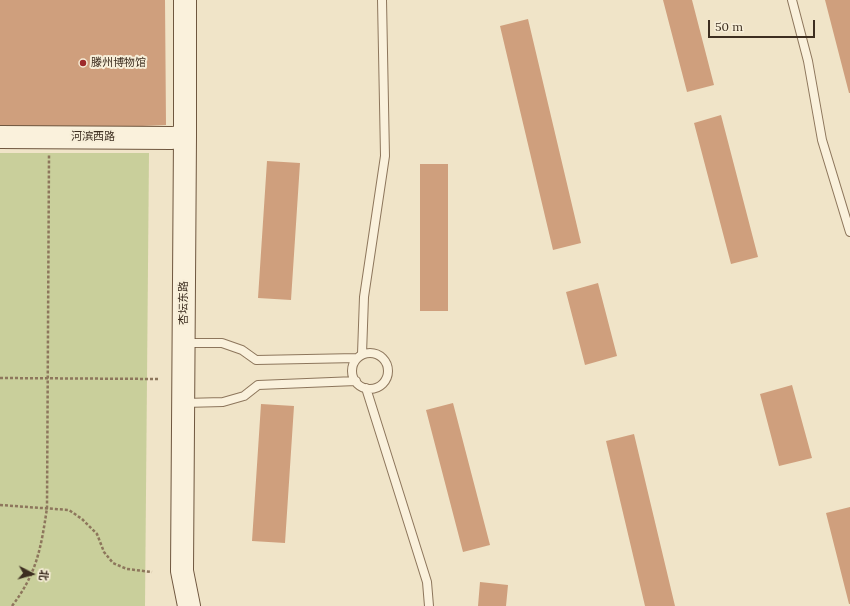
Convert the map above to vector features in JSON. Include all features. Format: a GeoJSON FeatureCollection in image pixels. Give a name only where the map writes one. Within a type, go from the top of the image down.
{"type":"FeatureCollection","features":[{"type":"Feature","properties":{"kind":"street","name":"杏坛东路"},"geometry":{"type":"LineString","coordinates":[[173,0],[179,137],[184,343],[182,571],[189,606]]}},
{"type":"Feature","properties":{"kind":"street","name":"杏坛东路"},"geometry":{"type":"LineString","coordinates":[[175,606],[169,575],[179,137],[185,0]]}},
{"type":"Feature","properties":{"kind":"street","name":"河滨西路"},"geometry":{"type":"LineString","coordinates":[[0,138],[179,137]]}},
{"type":"Feature","properties":{"kind":"lane"},"geometry":{"type":"LineString","coordinates":[[184,343],[222,343],[242,350],[256,360],[359,356],[368,352],[379,354],[384,358],[389,368],[386,379],[383,384],[372,389],[366,388],[360,386],[356,382],[352,370],[359,356],[364,297],[385,156],[382,0]]}},
{"type":"Feature","properties":{"kind":"lane"},"geometry":{"type":"LineString","coordinates":[[792,0],[808,61],[822,140],[850,232]]}},
{"type":"Feature","properties":{"kind":"lane"},"geometry":{"type":"LineString","coordinates":[[183,403],[223,402],[244,396],[258,385],[356,382]]}},
{"type":"Feature","properties":{"kind":"lane"},"geometry":{"type":"LineString","coordinates":[[366,388],[427,582],[429,606]]}},
{"type":"Feature","properties":{"kind":"path"},"geometry":{"type":"LineString","coordinates":[[12,606],[22,593],[34,571],[43,539],[47,508],[50,137]]}},
{"type":"Feature","properties":{"kind":"path"},"geometry":{"type":"LineString","coordinates":[[0,378],[158,379]]}},
{"type":"Feature","properties":{"kind":"path"},"geometry":{"type":"LineString","coordinates":[[0,505],[69,510],[82,519],[97,534],[104,552],[113,563],[127,569],[152,572]]}},
{"type":"Feature","properties":{"kind":"green space"},"geometry":{"type":"Polygon","coordinates":[[[0,153],[149,153],[145,606],[0,606],[0,153]]]}},
{"type":"Feature","properties":{"kind":"building","name":"滕州博物馆"},"geometry":{"type":"Polygon","coordinates":[[[0,0],[165,0],[166,125],[0,132],[0,0]]]}},
{"type":"Feature","properties":{"kind":"building"},"geometry":{"type":"Polygon","coordinates":[[[663,0],[692,0],[714,85],[687,92],[663,0]]]}},
{"type":"Feature","properties":{"kind":"building"},"geometry":{"type":"Polygon","coordinates":[[[825,0],[850,0],[850,93],[849,93],[825,0]]]}},
{"type":"Feature","properties":{"kind":"building"},"geometry":{"type":"Polygon","coordinates":[[[528,19],[581,243],[553,250],[500,26],[528,19]]]}},
{"type":"Feature","properties":{"kind":"building"},"geometry":{"type":"Polygon","coordinates":[[[721,115],[758,257],[731,264],[694,123],[721,115]]]}},
{"type":"Feature","properties":{"kind":"building"},"geometry":{"type":"Polygon","coordinates":[[[267,161],[300,163],[291,300],[258,298],[267,161]]]}},
{"type":"Feature","properties":{"kind":"building"},"geometry":{"type":"Polygon","coordinates":[[[420,164],[448,164],[448,311],[420,311],[420,164]]]}},
{"type":"Feature","properties":{"kind":"building"},"geometry":{"type":"Polygon","coordinates":[[[598,283],[617,356],[585,365],[566,292],[598,283]]]}},
{"type":"Feature","properties":{"kind":"building"},"geometry":{"type":"Polygon","coordinates":[[[792,385],[812,458],[779,466],[760,394],[792,385]]]}},
{"type":"Feature","properties":{"kind":"building"},"geometry":{"type":"Polygon","coordinates":[[[453,403],[490,545],[463,552],[426,410],[453,403]]]}},
{"type":"Feature","properties":{"kind":"building"},"geometry":{"type":"Polygon","coordinates":[[[261,404],[294,406],[285,543],[252,541],[261,404]]]}},
{"type":"Feature","properties":{"kind":"building"},"geometry":{"type":"Polygon","coordinates":[[[634,434],[675,606],[645,606],[606,441],[634,434]]]}},
{"type":"Feature","properties":{"kind":"building"},"geometry":{"type":"Polygon","coordinates":[[[850,507],[850,604],[849,604],[826,513],[850,507]]]}},
{"type":"Feature","properties":{"kind":"building"},"geometry":{"type":"Polygon","coordinates":[[[480,582],[508,585],[506,606],[478,606],[480,582]]]}},
{"type":"Feature","properties":{"kind":"place","name":"滕州博物馆"},"geometry":{"type":"Point","coordinates":[83,63]}}]}
